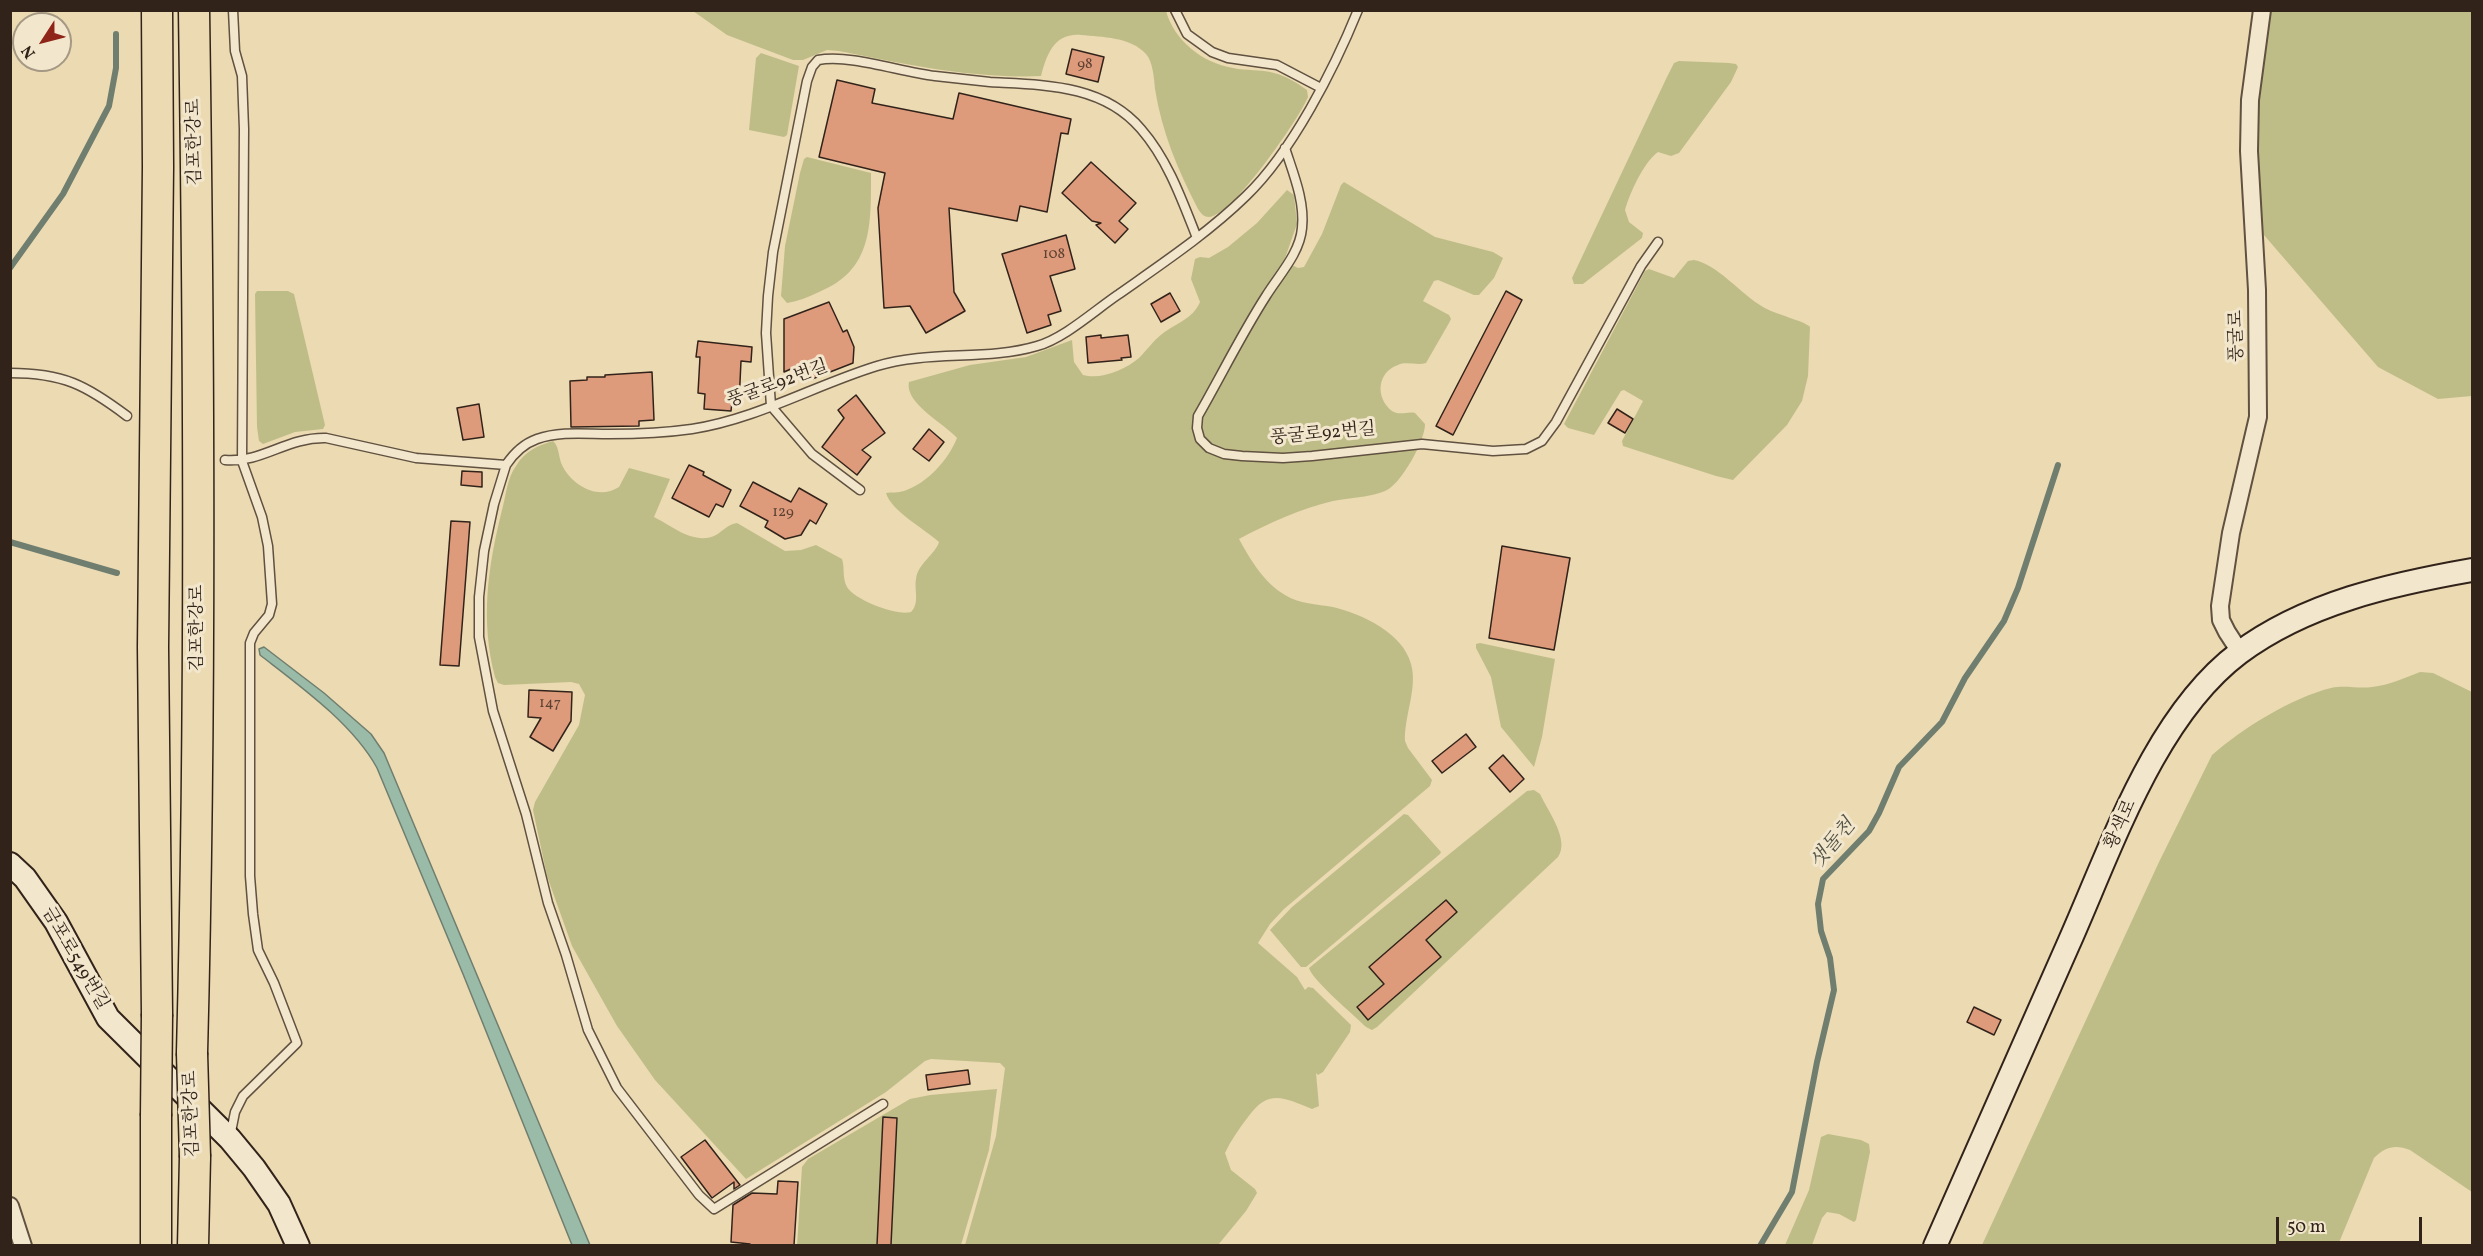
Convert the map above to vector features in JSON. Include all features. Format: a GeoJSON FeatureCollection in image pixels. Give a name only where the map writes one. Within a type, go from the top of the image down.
{"type":"FeatureCollection","features":[{"type":"Feature","properties":{"kind":"highway","name":"김포한강로"},"geometry":{"type":"LineString","coordinates":[[156,1245],[158,1014],[153,647],[158,167],[157,10]]}},
{"type":"Feature","properties":{"kind":"highway","name":"김포한강로"},"geometry":{"type":"LineString","coordinates":[[193,1245],[195,1157],[192,1053],[198,826],[199,609],[194,10]]}},
{"type":"Feature","properties":{"kind":"street","name":"풍굴로"},"geometry":{"type":"LineString","coordinates":[[2240,652],[2226,632],[2221,620],[2220,606],[2231,533],[2258,417],[2257,290],[2249,151],[2250,100],[2262,10]]}},
{"type":"Feature","properties":{"kind":"street","name":"황색로"},"geometry":{"type":"LineString","coordinates":[[1935,1245],[2145,776],[2184,708],[2211,677],[2240,652],[2285,625],[2342,601],[2392,587],[2472,570]]}},
{"type":"Feature","properties":{"kind":"street","name":"금포로549번길"},"geometry":{"type":"LineString","coordinates":[[10,864],[25,878],[56,922],[108,1018],[230,1139],[279,1204],[298,1245]]}},
{"type":"Feature","properties":{"kind":"street"},"geometry":{"type":"LineString","coordinates":[[10,1206],[23,1245]]}},
{"type":"Feature","properties":{"kind":"lane"},"geometry":{"type":"LineString","coordinates":[[230,1139],[235,1112],[243,1096],[297,1043],[274,983],[258,950],[250,876],[250,643],[254,633],[269,615],[272,604],[268,546],[262,517],[242,461],[244,129],[242,76],[235,51],[232,10]]}},
{"type":"Feature","properties":{"kind":"lane"},"geometry":{"type":"LineString","coordinates":[[1175,10],[1187,34],[1212,52],[1228,58],[1277,65],[1321,88]]}},
{"type":"Feature","properties":{"kind":"lane","name":"풍굴로92번길"},"geometry":{"type":"LineString","coordinates":[[506,465],[523,446],[550,435],[636,434],[689,429],[727,421],[880,365],[918,358],[1020,350],[1059,336],[1197,238],[1248,194],[1285,148],[1321,88],[1358,10]]}},
{"type":"Feature","properties":{"kind":"lane"},"geometry":{"type":"LineString","coordinates":[[860,490],[812,454],[771,406],[766,333],[773,252],[807,81],[812,67],[818,60],[838,59],[927,75],[1065,87],[1108,102],[1126,113],[1155,148],[1172,177],[1197,238]]}},
{"type":"Feature","properties":{"kind":"lane","name":"풍굴로92번길"},"geometry":{"type":"LineString","coordinates":[[1285,148],[1303,212],[1302,230],[1297,247],[1265,297],[1198,416],[1197,428],[1200,439],[1209,448],[1224,454],[1283,458],[1401,444],[1516,451],[1535,446],[1542,441],[1556,422],[1641,266],[1658,242]]}},
{"type":"Feature","properties":{"kind":"lane"},"geometry":{"type":"LineString","coordinates":[[10,373],[47,375],[83,386],[127,416]]}},
{"type":"Feature","properties":{"kind":"lane"},"geometry":{"type":"LineString","coordinates":[[225,460],[242,461],[292,442],[314,437],[416,459],[506,465],[494,504],[482,568],[478,619],[483,662],[493,711],[530,827],[548,903],[588,1030],[610,1077],[699,1195],[714,1209],[883,1104]]}},
{"type":"Feature","properties":{"kind":"shaded area"},"geometry":{"type":"Polygon","coordinates":[[[693,11],[1166,11],[1175,31],[1200,55],[1222,65],[1283,76],[1307,90],[1308,97],[1264,165],[1233,201],[1219,212],[1207,217],[1198,209],[1172,151],[1158,105],[1150,61],[1140,48],[1132,44],[1107,37],[1072,35],[1064,37],[1053,46],[1041,76],[990,75],[939,70],[827,50],[803,60],[793,60],[727,35],[693,11]]]}},
{"type":"Feature","properties":{"kind":"shaded area"},"geometry":{"type":"Polygon","coordinates":[[[2270,11],[2472,11],[2472,396],[2438,399],[2378,367],[2257,227],[2258,100],[2270,11]]]}},
{"type":"Feature","properties":{"kind":"shaded area"},"geometry":{"type":"Polygon","coordinates":[[[761,53],[799,66],[787,135],[784,137],[749,130],[756,58],[761,53]]]}},
{"type":"Feature","properties":{"kind":"shaded area"},"geometry":{"type":"Polygon","coordinates":[[[1679,61],[1729,63],[1736,64],[1738,67],[1731,82],[1679,153],[1671,156],[1658,152],[1647,163],[1638,179],[1625,210],[1629,222],[1643,233],[1642,238],[1583,284],[1574,284],[1572,278],[1666,79],[1674,63],[1679,61]]]}},
{"type":"Feature","properties":{"kind":"shaded area"},"geometry":{"type":"Polygon","coordinates":[[[807,157],[871,173],[869,228],[859,258],[850,271],[837,283],[803,299],[787,303],[781,296],[785,246],[800,173],[804,159],[807,157]]]}},
{"type":"Feature","properties":{"kind":"shaded area"},"geometry":{"type":"Polygon","coordinates":[[[1344,182],[1435,237],[1493,252],[1503,258],[1494,278],[1479,295],[1438,280],[1434,281],[1423,301],[1449,315],[1451,319],[1449,323],[1426,363],[1398,365],[1391,368],[1382,379],[1381,393],[1387,406],[1395,412],[1415,413],[1425,424],[1417,450],[1406,470],[1393,486],[1375,494],[1333,501],[1309,508],[1239,539],[1264,577],[1277,590],[1302,602],[1333,607],[1356,614],[1380,626],[1400,643],[1407,653],[1413,673],[1405,741],[1432,780],[1430,786],[1284,909],[1270,924],[1258,943],[1297,977],[1305,990],[1308,987],[1313,988],[1351,1025],[1350,1032],[1323,1072],[1318,1075],[1316,1073],[1319,1106],[1312,1109],[1293,1101],[1269,1099],[1255,1108],[1241,1126],[1225,1153],[1231,1170],[1257,1193],[1246,1211],[1218,1245],[965,1245],[996,1136],[1005,1068],[1000,1063],[931,1059],[925,1061],[886,1092],[746,1179],[655,1080],[617,1026],[572,946],[547,876],[533,810],[535,802],[579,725],[585,695],[579,684],[571,682],[504,685],[498,683],[495,677],[488,635],[488,593],[497,531],[513,471],[527,453],[553,441],[557,446],[561,464],[568,474],[580,486],[595,492],[611,491],[619,487],[629,468],[670,479],[654,517],[676,530],[692,537],[708,538],[737,523],[785,551],[801,550],[816,545],[842,559],[845,584],[858,597],[896,612],[911,612],[916,601],[917,573],[939,542],[901,513],[886,493],[904,491],[929,477],[943,462],[957,438],[913,398],[909,390],[909,382],[970,365],[1026,357],[1072,340],[1074,362],[1083,375],[1105,375],[1120,370],[1139,358],[1167,330],[1189,317],[1197,308],[1200,302],[1191,279],[1195,259],[1209,258],[1228,247],[1257,223],[1287,190],[1294,195],[1297,224],[1284,261],[1298,268],[1304,267],[1322,234],[1344,182]]]}},
{"type":"Feature","properties":{"kind":"shaded area"},"geometry":{"type":"Polygon","coordinates":[[[1694,260],[1720,273],[1763,307],[1810,327],[1808,376],[1802,401],[1787,425],[1733,480],[1623,446],[1622,441],[1643,401],[1624,390],[1621,391],[1594,435],[1568,428],[1564,424],[1645,271],[1649,269],[1674,278],[1688,261],[1694,260]]]}},
{"type":"Feature","properties":{"kind":"shaded area"},"geometry":{"type":"Polygon","coordinates":[[[257,291],[288,291],[294,294],[325,425],[323,429],[295,432],[263,444],[259,441],[257,427],[255,294],[257,291]]]}},
{"type":"Feature","properties":{"kind":"shaded area"},"geometry":{"type":"Polygon","coordinates":[[[1476,644],[1555,659],[1542,737],[1534,767],[1501,727],[1491,677],[1476,648],[1476,644]]]}},
{"type":"Feature","properties":{"kind":"shaded area"},"geometry":{"type":"Polygon","coordinates":[[[264,647],[324,693],[371,734],[384,753],[590,1245],[572,1245],[377,768],[367,752],[340,721],[260,655],[259,649],[264,647]]]}},
{"type":"Feature","properties":{"kind":"shaded area"},"geometry":{"type":"Polygon","coordinates":[[[2420,672],[2433,673],[2472,692],[2472,1192],[2410,1150],[2395,1147],[2382,1151],[2374,1158],[2338,1245],[1982,1245],[2159,862],[2212,755],[2268,715],[2300,699],[2331,688],[2385,685],[2420,672]]]}},
{"type":"Feature","properties":{"kind":"shaded area"},"geometry":{"type":"Polygon","coordinates":[[[1534,790],[1540,794],[1560,834],[1561,850],[1558,857],[1377,1027],[1372,1030],[1366,1027],[1325,989],[1309,968],[1527,791],[1534,790]]]}},
{"type":"Feature","properties":{"kind":"shaded area"},"geometry":{"type":"Polygon","coordinates":[[[1404,814],[1408,815],[1441,852],[1440,854],[1306,967],[1301,967],[1270,930],[1292,907],[1404,814]]]}},
{"type":"Feature","properties":{"kind":"shaded area"},"geometry":{"type":"Polygon","coordinates":[[[997,1089],[989,1150],[961,1245],[797,1246],[802,1167],[808,1159],[910,1099],[997,1089]]]}},
{"type":"Feature","properties":{"kind":"shaded area"},"geometry":{"type":"Polygon","coordinates":[[[1828,1134],[1861,1140],[1869,1144],[1870,1152],[1856,1220],[1854,1222],[1839,1214],[1827,1212],[1822,1218],[1812,1245],[1785,1245],[1809,1190],[1821,1137],[1828,1134]]]}},
{"type":"Feature","properties":{"kind":"building"},"geometry":{"type":"Polygon","coordinates":[[[1072,49],[1104,57],[1098,82],[1066,74],[1072,49]]]}},
{"type":"Feature","properties":{"kind":"building"},"geometry":{"type":"Polygon","coordinates":[[[837,80],[875,89],[872,103],[953,119],[959,93],[1071,119],[1068,134],[1061,133],[1047,212],[1020,206],[1017,221],[949,208],[954,292],[965,311],[926,333],[910,306],[884,308],[878,208],[885,173],[819,157],[837,80]]]}},
{"type":"Feature","properties":{"kind":"building"},"geometry":{"type":"Polygon","coordinates":[[[1091,162],[1136,203],[1119,221],[1128,229],[1115,243],[1096,225],[1101,223],[1092,221],[1062,193],[1091,162]]]}},
{"type":"Feature","properties":{"kind":"building"},"geometry":{"type":"Polygon","coordinates":[[[1066,235],[1075,269],[1050,276],[1061,311],[1048,315],[1051,325],[1027,333],[1002,254],[1066,235]]]}},
{"type":"Feature","properties":{"kind":"building"},"geometry":{"type":"Polygon","coordinates":[[[1506,291],[1522,300],[1453,435],[1436,426],[1506,291]]]}},
{"type":"Feature","properties":{"kind":"building"},"geometry":{"type":"Polygon","coordinates":[[[1170,293],[1180,311],[1161,322],[1151,304],[1170,293]]]}},
{"type":"Feature","properties":{"kind":"building"},"geometry":{"type":"Polygon","coordinates":[[[829,302],[843,332],[847,330],[854,347],[853,363],[807,381],[800,365],[784,372],[784,319],[829,302]]]}},
{"type":"Feature","properties":{"kind":"building"},"geometry":{"type":"Polygon","coordinates":[[[1101,335],[1101,338],[1128,335],[1131,357],[1088,363],[1086,337],[1101,335]]]}},
{"type":"Feature","properties":{"kind":"building"},"geometry":{"type":"Polygon","coordinates":[[[698,341],[752,347],[751,362],[741,361],[739,403],[732,402],[731,411],[704,409],[705,394],[698,393],[700,357],[696,357],[698,341]]]}},
{"type":"Feature","properties":{"kind":"building"},"geometry":{"type":"Polygon","coordinates":[[[652,372],[654,420],[639,421],[639,426],[571,427],[570,381],[587,380],[587,377],[605,377],[605,375],[652,372]]]}},
{"type":"Feature","properties":{"kind":"building"},"geometry":{"type":"Polygon","coordinates":[[[856,395],[885,433],[862,450],[871,457],[857,475],[822,447],[844,418],[838,410],[856,395]]]}},
{"type":"Feature","properties":{"kind":"building"},"geometry":{"type":"Polygon","coordinates":[[[479,404],[484,437],[463,440],[457,408],[479,404]]]}},
{"type":"Feature","properties":{"kind":"building"},"geometry":{"type":"Polygon","coordinates":[[[1617,409],[1633,419],[1625,433],[1608,423],[1617,409]]]}},
{"type":"Feature","properties":{"kind":"building"},"geometry":{"type":"Polygon","coordinates":[[[929,429],[944,442],[929,461],[913,449],[929,429]]]}},
{"type":"Feature","properties":{"kind":"building"},"geometry":{"type":"Polygon","coordinates":[[[689,465],[731,490],[723,507],[716,504],[709,517],[672,498],[689,465]]]}},
{"type":"Feature","properties":{"kind":"building"},"geometry":{"type":"Polygon","coordinates":[[[462,471],[482,472],[482,487],[461,485],[462,471]]]}},
{"type":"Feature","properties":{"kind":"building"},"geometry":{"type":"Polygon","coordinates":[[[753,482],[791,502],[799,488],[827,504],[816,524],[810,520],[801,535],[785,539],[765,527],[768,521],[740,506],[753,482]]]}},
{"type":"Feature","properties":{"kind":"building"},"geometry":{"type":"Polygon","coordinates":[[[451,521],[470,522],[459,666],[440,665],[451,521]]]}},
{"type":"Feature","properties":{"kind":"building"},"geometry":{"type":"Polygon","coordinates":[[[1502,546],[1570,558],[1554,650],[1489,638],[1502,546]]]}},
{"type":"Feature","properties":{"kind":"building"},"geometry":{"type":"Polygon","coordinates":[[[529,690],[572,692],[571,721],[553,751],[530,737],[541,718],[528,717],[529,690]]]}},
{"type":"Feature","properties":{"kind":"building"},"geometry":{"type":"Polygon","coordinates":[[[1466,734],[1476,747],[1442,773],[1432,761],[1466,734]]]}},
{"type":"Feature","properties":{"kind":"building"},"geometry":{"type":"Polygon","coordinates":[[[1503,755],[1524,779],[1510,792],[1489,768],[1503,755]]]}},
{"type":"Feature","properties":{"kind":"building"},"geometry":{"type":"Polygon","coordinates":[[[1446,900],[1457,912],[1426,940],[1441,957],[1368,1020],[1357,1007],[1384,984],[1369,967],[1446,900]]]}},
{"type":"Feature","properties":{"kind":"building"},"geometry":{"type":"Polygon","coordinates":[[[1974,1007],[2001,1020],[1994,1035],[1967,1022],[1974,1007]]]}},
{"type":"Feature","properties":{"kind":"building"},"geometry":{"type":"Polygon","coordinates":[[[968,1070],[970,1084],[928,1090],[926,1075],[968,1070]]]}},
{"type":"Feature","properties":{"kind":"building"},"geometry":{"type":"Polygon","coordinates":[[[883,1117],[897,1118],[891,1245],[877,1245],[883,1117]]]}},
{"type":"Feature","properties":{"kind":"building"},"geometry":{"type":"Polygon","coordinates":[[[705,1140],[740,1185],[734,1189],[734,1182],[712,1198],[681,1157],[705,1140]]]}},
{"type":"Feature","properties":{"kind":"building"},"geometry":{"type":"Polygon","coordinates":[[[778,1181],[798,1182],[794,1245],[750,1245],[731,1242],[733,1205],[752,1193],[777,1194],[778,1181]]]}},
{"type":"Feature","properties":{"kind":"waterway"},"geometry":{"type":"LineString","coordinates":[[10,268],[63,194],[109,106],[116,68],[116,34]]}},
{"type":"Feature","properties":{"kind":"waterway","name":"샛돌천"},"geometry":{"type":"LineString","coordinates":[[1760,1246],[1792,1192],[1817,1062],[1834,990],[1830,958],[1821,931],[1818,904],[1823,879],[1869,831],[1899,767],[1942,722],[1965,678],[2004,621],[2018,588],[2058,465]]}},
{"type":"Feature","properties":{"kind":"waterway"},"geometry":{"type":"LineString","coordinates":[[10,542],[117,573]]}}]}
